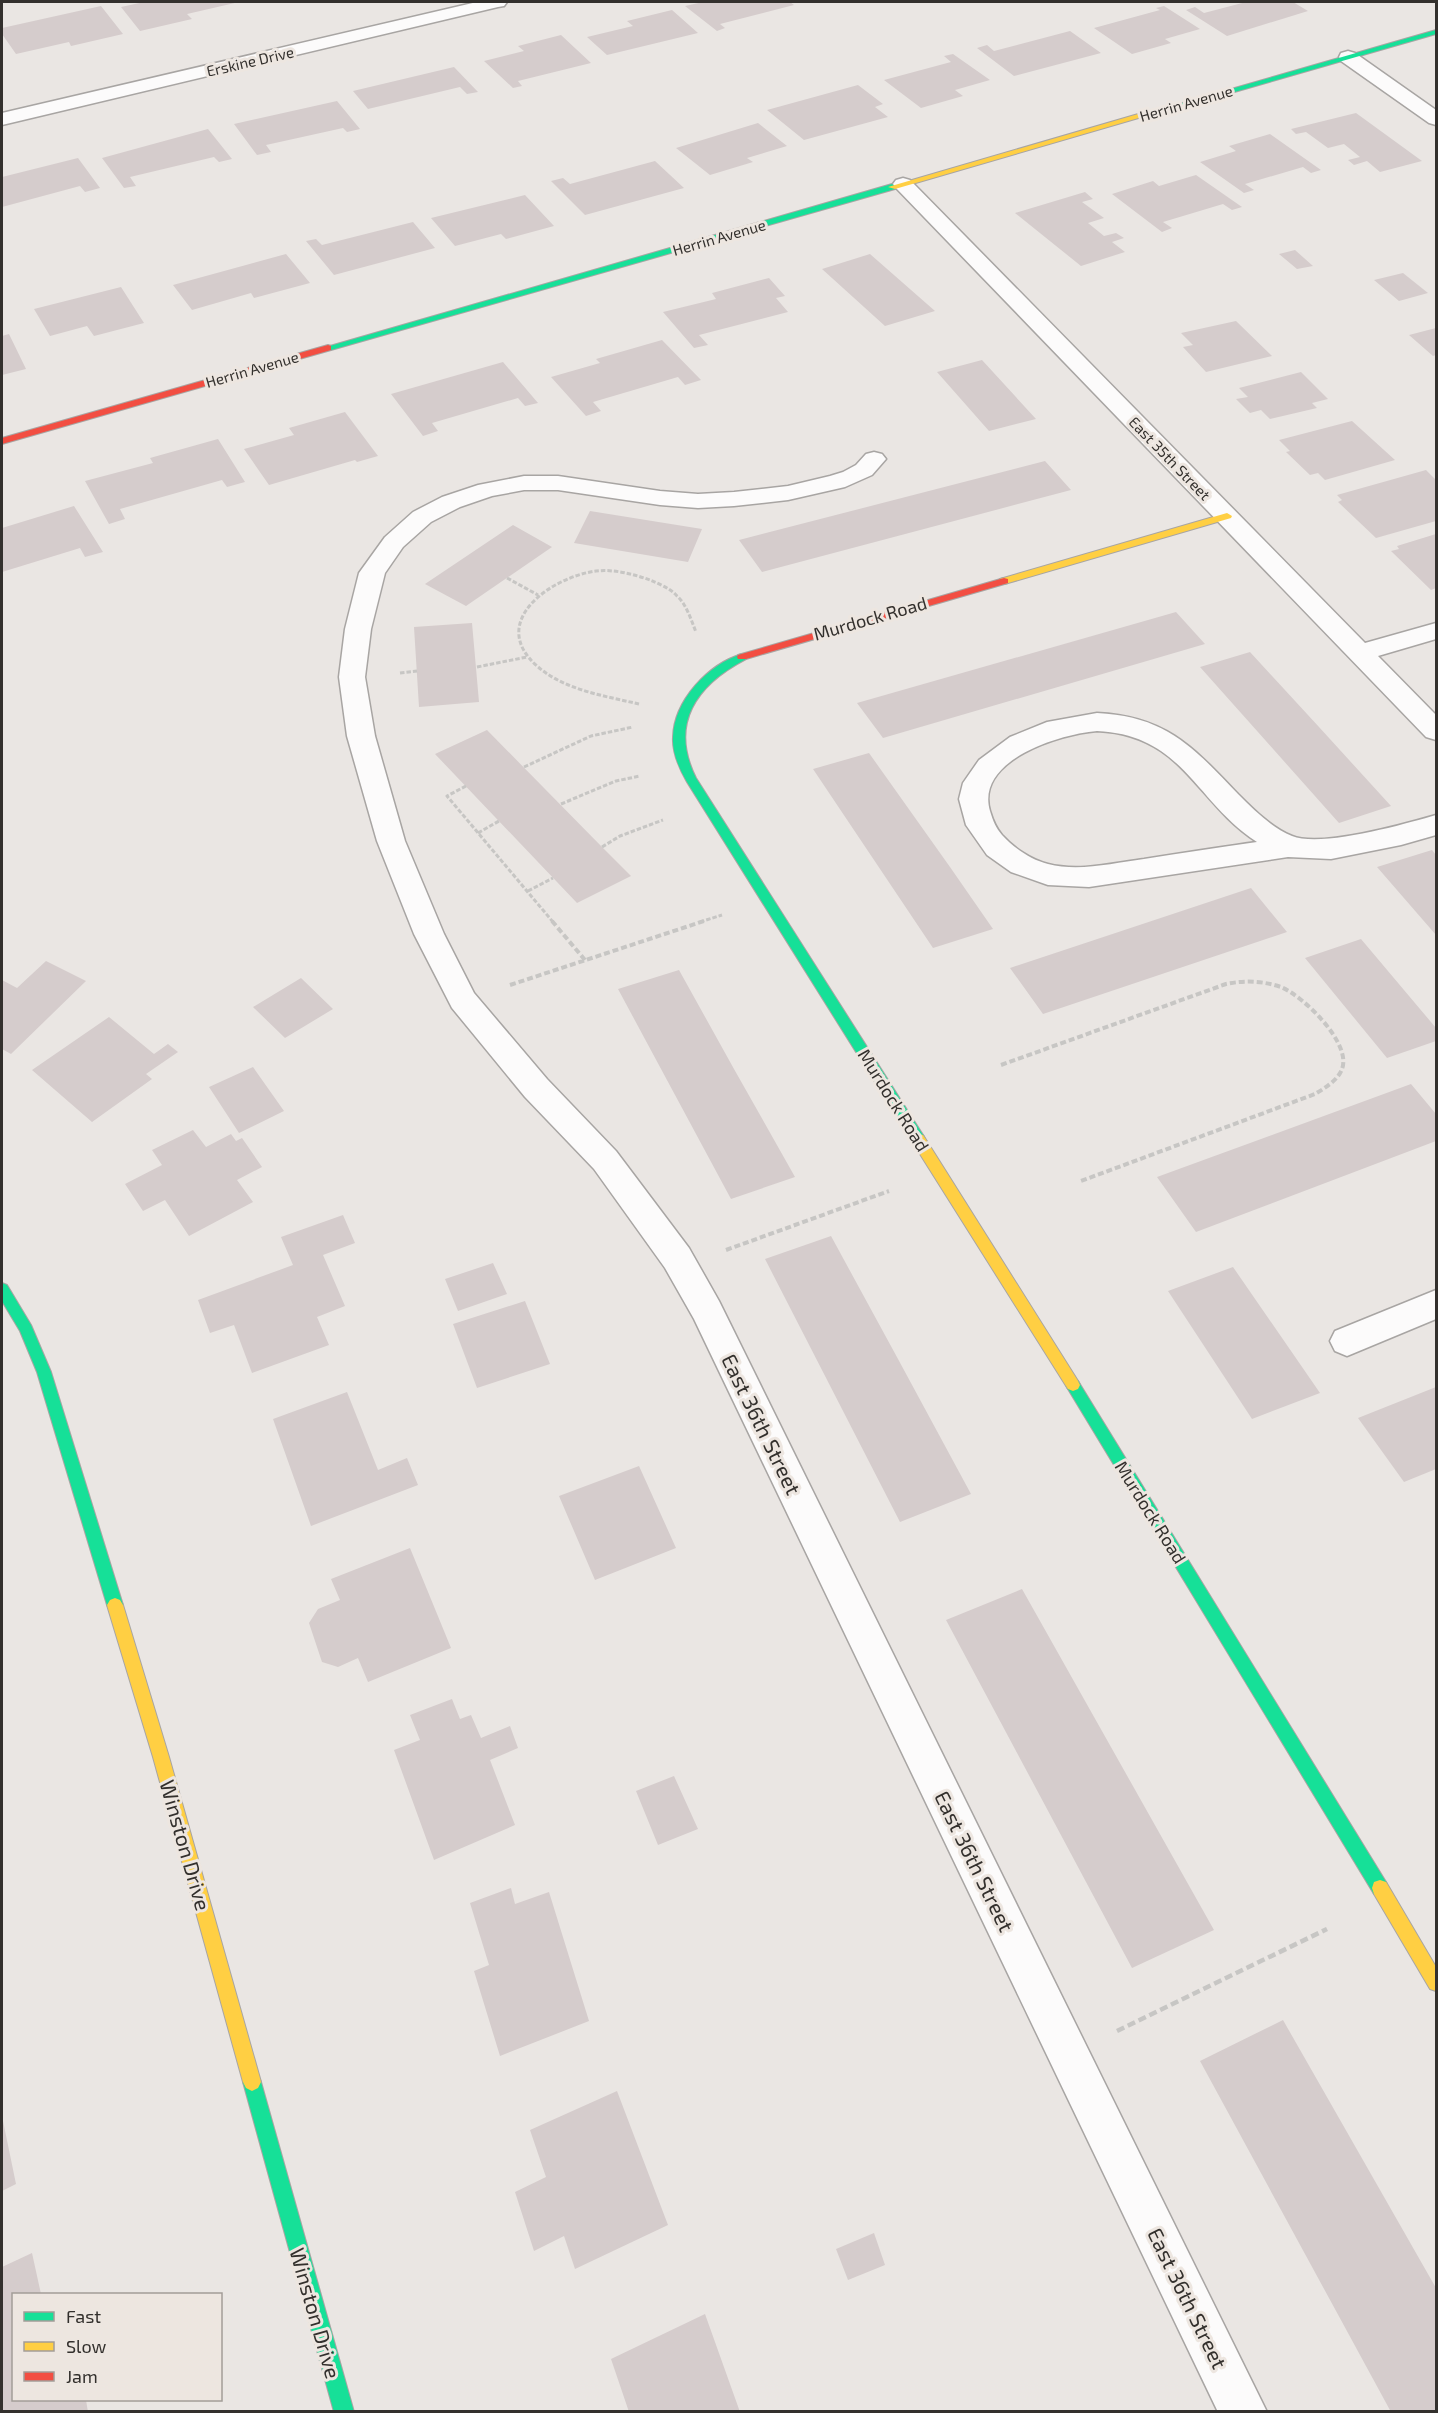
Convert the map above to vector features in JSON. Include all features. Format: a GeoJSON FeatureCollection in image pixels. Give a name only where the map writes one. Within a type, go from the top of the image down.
{"type":"FeatureCollection","features":[{"type":"Feature","properties":{"kind":"street","name":"Erskine Drive"},"geometry":{"type":"LineString","coordinates":[[2,119],[498,2]]}},
{"type":"Feature","properties":{"kind":"street","name":"Herrin Avenue"},"geometry":{"type":"LineString","coordinates":[[2,441],[1437,32]]}},
{"type":"Feature","properties":{"kind":"street"},"geometry":{"type":"LineString","coordinates":[[1348,57],[1437,119]]}},
{"type":"Feature","properties":{"kind":"street","name":"East 35th Street"},"geometry":{"type":"LineString","coordinates":[[903,184],[1437,731]]}},
{"type":"Feature","properties":{"kind":"street","name":"East 36th Street"},"geometry":{"type":"LineString","coordinates":[[874,459],[864,470],[852,477],[788,493],[734,499],[679,499],[558,483],[524,483],[487,490],[452,502],[422,517],[394,542],[372,573],[358,629],[352,677],[361,736],[391,841],[429,934],[463,1000],[536,1088],[605,1160],[676,1258],[707,1311],[1243,2412]]}},
{"type":"Feature","properties":{"kind":"street","name":"Murdock Road"},"geometry":{"type":"LineString","coordinates":[[1227,516],[746,655],[723,666],[709,678],[684,713],[679,729],[679,750],[691,779],[972,1222],[1316,1780],[1437,1983]]}},
{"type":"Feature","properties":{"kind":"street"},"geometry":{"type":"LineString","coordinates":[[1360,653],[1437,631]]}},
{"type":"Feature","properties":{"kind":"street"},"geometry":{"type":"LineString","coordinates":[[1288,847],[1250,823],[1186,754],[1157,736],[1136,727],[1116,723],[1072,725],[1040,733],[1014,745],[979,778],[972,795],[978,821],[988,838],[1009,858],[1042,873],[1062,877],[1089,877],[1288,847],[1331,849],[1401,835],[1437,825]]}},
{"type":"Feature","properties":{"kind":"street","name":"Winston Drive"},"geometry":{"type":"LineString","coordinates":[[2,1289],[16,1308],[40,1360],[54,1402],[161,1757],[344,2412]]}},
{"type":"Feature","properties":{"kind":"street"},"geometry":{"type":"LineString","coordinates":[[1347,1341],[1437,1304]]}},
{"type":"Feature","properties":{"kind":"path"},"geometry":{"type":"LineString","coordinates":[[646,705],[576,687],[551,675],[527,657],[519,644],[518,631],[529,603],[554,584],[578,575],[596,571],[627,573],[647,579],[677,595],[699,638]]}},
{"type":"Feature","properties":{"kind":"path"},"geometry":{"type":"LineString","coordinates":[[507,578],[538,595]]}},
{"type":"Feature","properties":{"kind":"path"},"geometry":{"type":"LineString","coordinates":[[477,667],[527,657]]}},
{"type":"Feature","properties":{"kind":"path"},"geometry":{"type":"LineString","coordinates":[[524,767],[548,754],[604,733],[643,726]]}},
{"type":"Feature","properties":{"kind":"path"},"geometry":{"type":"LineString","coordinates":[[561,804],[616,781],[647,775]]}},
{"type":"Feature","properties":{"kind":"path"},"geometry":{"type":"LineString","coordinates":[[466,786],[447,796],[585,960]]}},
{"type":"Feature","properties":{"kind":"path"},"geometry":{"type":"LineString","coordinates":[[602,847],[620,836],[667,819]]}},
{"type":"Feature","properties":{"kind":"path"},"geometry":{"type":"LineString","coordinates":[[478,833],[499,821]]}},
{"type":"Feature","properties":{"kind":"path"},"geometry":{"type":"LineString","coordinates":[[528,891],[553,878]]}},
{"type":"Feature","properties":{"kind":"path"},"geometry":{"type":"LineString","coordinates":[[463,1000],[722,914]]}},
{"type":"Feature","properties":{"kind":"path"},"geometry":{"type":"LineString","coordinates":[[1000,1065],[1226,984],[1242,981],[1263,981],[1298,996],[1340,1043],[1344,1057],[1341,1072],[1331,1084],[1315,1094],[1081,1181]]}},
{"type":"Feature","properties":{"kind":"path"},"geometry":{"type":"LineString","coordinates":[[725,1250],[889,1191]]}},
{"type":"Feature","properties":{"kind":"path"},"geometry":{"type":"LineString","coordinates":[[1106,2037],[1327,1929]]}},
{"type":"Feature","properties":{"kind":"building"},"geometry":{"type":"Polygon","coordinates":[[[144,2],[239,2],[187,14],[192,19],[140,31],[121,7],[144,2]]]}},
{"type":"Feature","properties":{"kind":"building"},"geometry":{"type":"Polygon","coordinates":[[[703,2],[790,2],[794,5],[720,24],[725,28],[717,31],[685,6],[703,2]]]}},
{"type":"Feature","properties":{"kind":"building"},"geometry":{"type":"Polygon","coordinates":[[[1246,2],[1293,2],[1308,11],[1227,36],[1186,10],[1195,7],[1204,13],[1246,2]]]}},
{"type":"Feature","properties":{"kind":"building"},"geometry":{"type":"Polygon","coordinates":[[[101,6],[123,34],[71,46],[69,42],[16,54],[2,34],[2,28],[101,6]]]}},
{"type":"Feature","properties":{"kind":"building"},"geometry":{"type":"Polygon","coordinates":[[[1164,6],[1200,29],[1165,39],[1171,43],[1132,54],[1094,28],[1160,10],[1156,8],[1164,6]]]}},
{"type":"Feature","properties":{"kind":"building"},"geometry":{"type":"Polygon","coordinates":[[[672,10],[698,33],[607,55],[587,37],[633,26],[627,21],[672,10]]]}},
{"type":"Feature","properties":{"kind":"building"},"geometry":{"type":"Polygon","coordinates":[[[1070,31],[1101,53],[1014,76],[977,48],[987,45],[994,51],[1070,31]]]}},
{"type":"Feature","properties":{"kind":"building"},"geometry":{"type":"Polygon","coordinates":[[[561,35],[591,63],[518,81],[522,86],[513,88],[484,61],[524,51],[518,46],[561,35]]]}},
{"type":"Feature","properties":{"kind":"building"},"geometry":{"type":"Polygon","coordinates":[[[953,54],[990,80],[955,90],[963,96],[921,108],[884,80],[951,62],[944,56],[953,54]]]}},
{"type":"Feature","properties":{"kind":"building"},"geometry":{"type":"Polygon","coordinates":[[[454,67],[478,92],[467,94],[460,87],[368,109],[353,91],[454,67]]]}},
{"type":"Feature","properties":{"kind":"building"},"geometry":{"type":"Polygon","coordinates":[[[858,85],[883,104],[875,107],[888,117],[804,140],[767,110],[858,85]]]}},
{"type":"Feature","properties":{"kind":"building"},"geometry":{"type":"Polygon","coordinates":[[[337,101],[360,129],[347,132],[343,128],[266,145],[271,152],[257,155],[234,124],[337,101]]]}},
{"type":"Feature","properties":{"kind":"building"},"geometry":{"type":"Polygon","coordinates":[[[1356,113],[1422,161],[1380,172],[1367,161],[1354,165],[1348,160],[1360,157],[1344,144],[1328,148],[1306,132],[1296,134],[1291,129],[1356,113]]]}},
{"type":"Feature","properties":{"kind":"building"},"geometry":{"type":"Polygon","coordinates":[[[758,123],[787,146],[747,158],[753,162],[710,175],[676,148],[758,123]]]}},
{"type":"Feature","properties":{"kind":"building"},"geometry":{"type":"Polygon","coordinates":[[[208,129],[232,159],[219,162],[214,157],[130,177],[136,186],[124,188],[102,158],[208,129]]]}},
{"type":"Feature","properties":{"kind":"building"},"geometry":{"type":"Polygon","coordinates":[[[1270,134],[1321,170],[1311,173],[1303,167],[1245,184],[1254,190],[1244,193],[1200,162],[1236,151],[1229,146],[1270,134]]]}},
{"type":"Feature","properties":{"kind":"building"},"geometry":{"type":"Polygon","coordinates":[[[78,158],[100,188],[85,192],[80,186],[2,207],[2,177],[78,158]]]}},
{"type":"Feature","properties":{"kind":"building"},"geometry":{"type":"Polygon","coordinates":[[[655,161],[684,188],[585,215],[551,181],[563,178],[570,184],[655,161]]]}},
{"type":"Feature","properties":{"kind":"building"},"geometry":{"type":"Polygon","coordinates":[[[1196,175],[1242,207],[1232,210],[1223,204],[1163,222],[1172,228],[1162,232],[1112,194],[1153,181],[1159,186],[1196,175]]]}},
{"type":"Feature","properties":{"kind":"building"},"geometry":{"type":"Polygon","coordinates":[[[1085,192],[1093,199],[1082,202],[1104,218],[1088,223],[1104,236],[1116,233],[1124,238],[1112,242],[1125,252],[1081,266],[1015,213],[1085,192]]]}},
{"type":"Feature","properties":{"kind":"building"},"geometry":{"type":"Polygon","coordinates":[[[525,195],[554,226],[506,239],[501,234],[455,246],[431,218],[525,195]]]}},
{"type":"Feature","properties":{"kind":"building"},"geometry":{"type":"Polygon","coordinates":[[[413,222],[435,248],[334,275],[306,241],[316,239],[322,245],[413,222]]]}},
{"type":"Feature","properties":{"kind":"building"},"geometry":{"type":"Polygon","coordinates":[[[1295,250],[1313,266],[1297,269],[1279,254],[1295,250]]]}},
{"type":"Feature","properties":{"kind":"building"},"geometry":{"type":"Polygon","coordinates":[[[286,254],[310,283],[254,298],[251,293],[192,310],[173,285],[286,254]]]}},
{"type":"Feature","properties":{"kind":"building"},"geometry":{"type":"Polygon","coordinates":[[[870,254],[935,311],[885,326],[822,269],[870,254]]]}},
{"type":"Feature","properties":{"kind":"building"},"geometry":{"type":"Polygon","coordinates":[[[1403,273],[1428,293],[1399,301],[1374,280],[1403,273]]]}},
{"type":"Feature","properties":{"kind":"building"},"geometry":{"type":"Polygon","coordinates":[[[769,278],[785,296],[776,298],[788,312],[699,335],[708,345],[694,348],[663,312],[716,299],[712,293],[769,278]]]}},
{"type":"Feature","properties":{"kind":"building"},"geometry":{"type":"Polygon","coordinates":[[[121,287],[144,323],[94,336],[87,326],[50,336],[34,309],[121,287]]]}},
{"type":"Feature","properties":{"kind":"building"},"geometry":{"type":"Polygon","coordinates":[[[1236,321],[1272,356],[1206,372],[1183,347],[1193,345],[1181,333],[1236,321]]]}},
{"type":"Feature","properties":{"kind":"building"},"geometry":{"type":"Polygon","coordinates":[[[1436,328],[1436,355],[1433,356],[1409,335],[1436,328]]]}},
{"type":"Feature","properties":{"kind":"building"},"geometry":{"type":"Polygon","coordinates":[[[9,334],[26,369],[2,375],[2,336],[9,334]]]}},
{"type":"Feature","properties":{"kind":"building"},"geometry":{"type":"Polygon","coordinates":[[[662,340],[701,380],[685,385],[678,377],[593,402],[601,411],[586,416],[551,377],[600,363],[596,359],[662,340]]]}},
{"type":"Feature","properties":{"kind":"building"},"geometry":{"type":"Polygon","coordinates":[[[982,360],[1036,419],[989,431],[937,372],[982,360]]]}},
{"type":"Feature","properties":{"kind":"building"},"geometry":{"type":"Polygon","coordinates":[[[503,362],[538,403],[525,406],[518,398],[432,423],[438,431],[423,436],[391,394],[503,362]]]}},
{"type":"Feature","properties":{"kind":"building"},"geometry":{"type":"Polygon","coordinates":[[[1301,372],[1328,399],[1312,403],[1317,408],[1270,419],[1261,410],[1250,413],[1236,399],[1248,397],[1239,388],[1301,372]]]}},
{"type":"Feature","properties":{"kind":"building"},"geometry":{"type":"Polygon","coordinates":[[[345,412],[378,456],[357,462],[355,460],[269,485],[244,449],[294,435],[289,428],[345,412]]]}},
{"type":"Feature","properties":{"kind":"building"},"geometry":{"type":"Polygon","coordinates":[[[1352,421],[1395,460],[1325,480],[1318,473],[1310,475],[1286,452],[1290,451],[1279,440],[1352,421]]]}},
{"type":"Feature","properties":{"kind":"building"},"geometry":{"type":"Polygon","coordinates":[[[218,439],[245,482],[227,487],[222,480],[120,509],[125,519],[109,524],[85,481],[153,463],[150,458],[218,439]]]}},
{"type":"Feature","properties":{"kind":"building"},"geometry":{"type":"Polygon","coordinates":[[[1045,461],[1071,490],[762,572],[739,540],[1045,461]]]}},
{"type":"Feature","properties":{"kind":"building"},"geometry":{"type":"Polygon","coordinates":[[[1426,470],[1436,480],[1436,521],[1376,538],[1338,502],[1342,500],[1337,495],[1426,470]]]}},
{"type":"Feature","properties":{"kind":"building"},"geometry":{"type":"Polygon","coordinates":[[[74,506],[103,552],[85,557],[80,548],[2,572],[2,528],[74,506]]]}},
{"type":"Feature","properties":{"kind":"building"},"geometry":{"type":"Polygon","coordinates":[[[590,511],[702,529],[688,562],[574,543],[590,511]]]}},
{"type":"Feature","properties":{"kind":"building"},"geometry":{"type":"Polygon","coordinates":[[[513,525],[552,547],[466,606],[425,584],[513,525]]]}},
{"type":"Feature","properties":{"kind":"building"},"geometry":{"type":"Polygon","coordinates":[[[1436,534],[1436,588],[1431,590],[1391,551],[1399,549],[1397,546],[1436,534]]]}},
{"type":"Feature","properties":{"kind":"building"},"geometry":{"type":"Polygon","coordinates":[[[1176,612],[1205,644],[883,738],[857,703],[1176,612]]]}},
{"type":"Feature","properties":{"kind":"building"},"geometry":{"type":"Polygon","coordinates":[[[472,623],[479,702],[419,707],[414,627],[472,623]]]}},
{"type":"Feature","properties":{"kind":"building"},"geometry":{"type":"Polygon","coordinates":[[[1250,652],[1391,806],[1339,823],[1200,667],[1250,652]]]}},
{"type":"Feature","properties":{"kind":"building"},"geometry":{"type":"Polygon","coordinates":[[[487,730],[631,876],[577,903],[435,754],[487,730]]]}},
{"type":"Feature","properties":{"kind":"building"},"geometry":{"type":"Polygon","coordinates":[[[869,753],[993,929],[933,948],[813,769],[869,753]]]}},
{"type":"Feature","properties":{"kind":"building"},"geometry":{"type":"Polygon","coordinates":[[[1432,850],[1436,855],[1436,935],[1377,867],[1432,850]]]}},
{"type":"Feature","properties":{"kind":"building"},"geometry":{"type":"Polygon","coordinates":[[[1251,888],[1287,932],[1043,1014],[1010,968],[1251,888]]]}},
{"type":"Feature","properties":{"kind":"building"},"geometry":{"type":"Polygon","coordinates":[[[1361,939],[1436,1028],[1436,1041],[1387,1058],[1305,958],[1361,939]]]}},
{"type":"Feature","properties":{"kind":"building"},"geometry":{"type":"Polygon","coordinates":[[[46,961],[86,981],[11,1054],[2,1049],[2,980],[17,988],[46,961]]]}},
{"type":"Feature","properties":{"kind":"building"},"geometry":{"type":"Polygon","coordinates":[[[679,970],[795,1177],[731,1199],[618,989],[679,970]]]}},
{"type":"Feature","properties":{"kind":"building"},"geometry":{"type":"Polygon","coordinates":[[[301,978],[333,1009],[285,1038],[253,1007],[301,978]]]}},
{"type":"Feature","properties":{"kind":"building"},"geometry":{"type":"Polygon","coordinates":[[[109,1017],[154,1054],[168,1044],[178,1052],[146,1074],[152,1079],[92,1122],[32,1070],[109,1017]]]}},
{"type":"Feature","properties":{"kind":"building"},"geometry":{"type":"Polygon","coordinates":[[[253,1067],[284,1111],[239,1133],[209,1087],[253,1067]]]}},
{"type":"Feature","properties":{"kind":"building"},"geometry":{"type":"Polygon","coordinates":[[[1411,1084],[1436,1114],[1436,1141],[1196,1232],[1157,1177],[1411,1084]]]}},
{"type":"Feature","properties":{"kind":"building"},"geometry":{"type":"Polygon","coordinates":[[[193,1130],[206,1147],[231,1134],[236,1141],[242,1138],[262,1167],[237,1180],[253,1202],[189,1236],[165,1200],[143,1211],[125,1184],[162,1165],[152,1150],[193,1130]]]}},
{"type":"Feature","properties":{"kind":"building"},"geometry":{"type":"Polygon","coordinates":[[[343,1215],[355,1243],[323,1255],[345,1306],[317,1317],[329,1345],[252,1373],[234,1325],[210,1333],[198,1300],[293,1265],[281,1237],[343,1215]]]}},
{"type":"Feature","properties":{"kind":"building"},"geometry":{"type":"Polygon","coordinates":[[[831,1236],[971,1494],[900,1522],[765,1259],[831,1236]]]}},
{"type":"Feature","properties":{"kind":"building"},"geometry":{"type":"Polygon","coordinates":[[[493,1263],[507,1294],[458,1311],[445,1279],[493,1263]]]}},
{"type":"Feature","properties":{"kind":"building"},"geometry":{"type":"Polygon","coordinates":[[[1233,1267],[1320,1393],[1252,1419],[1168,1291],[1233,1267]]]}},
{"type":"Feature","properties":{"kind":"building"},"geometry":{"type":"Polygon","coordinates":[[[525,1301],[550,1364],[477,1388],[453,1324],[525,1301]]]}},
{"type":"Feature","properties":{"kind":"building"},"geometry":{"type":"Polygon","coordinates":[[[1436,1387],[1436,1469],[1404,1482],[1358,1418],[1436,1387]]]}},
{"type":"Feature","properties":{"kind":"building"},"geometry":{"type":"Polygon","coordinates":[[[347,1392],[378,1470],[407,1458],[418,1485],[311,1526],[273,1419],[347,1392]]]}},
{"type":"Feature","properties":{"kind":"building"},"geometry":{"type":"Polygon","coordinates":[[[639,1466],[676,1548],[595,1580],[559,1496],[639,1466]]]}},
{"type":"Feature","properties":{"kind":"building"},"geometry":{"type":"Polygon","coordinates":[[[410,1548],[451,1648],[368,1682],[358,1658],[338,1667],[322,1662],[309,1623],[318,1609],[340,1600],[331,1579],[410,1548]]]}},
{"type":"Feature","properties":{"kind":"building"},"geometry":{"type":"Polygon","coordinates":[[[1022,1589],[1214,1930],[1132,1968],[946,1620],[1022,1589]]]}},
{"type":"Feature","properties":{"kind":"building"},"geometry":{"type":"Polygon","coordinates":[[[452,1699],[460,1719],[471,1715],[481,1738],[510,1726],[518,1748],[490,1760],[515,1825],[434,1860],[394,1750],[420,1740],[410,1715],[452,1699]]]}},
{"type":"Feature","properties":{"kind":"building"},"geometry":{"type":"Polygon","coordinates":[[[674,1776],[698,1829],[658,1845],[636,1791],[674,1776]]]}},
{"type":"Feature","properties":{"kind":"building"},"geometry":{"type":"Polygon","coordinates":[[[511,1888],[515,1904],[549,1892],[589,2021],[500,2056],[474,1971],[489,1965],[470,1903],[511,1888]]]}},
{"type":"Feature","properties":{"kind":"building"},"geometry":{"type":"Polygon","coordinates":[[[1283,2020],[1436,2288],[1436,2412],[1391,2412],[1200,2061],[1283,2020]]]}},
{"type":"Feature","properties":{"kind":"building"},"geometry":{"type":"Polygon","coordinates":[[[617,2091],[668,2225],[575,2269],[564,2236],[534,2251],[515,2192],[546,2177],[530,2130],[617,2091]]]}},
{"type":"Feature","properties":{"kind":"building"},"geometry":{"type":"Polygon","coordinates":[[[2,2116],[16,2184],[2,2191],[2,2116]]]}},
{"type":"Feature","properties":{"kind":"building"},"geometry":{"type":"Polygon","coordinates":[[[874,2233],[885,2265],[848,2280],[836,2249],[874,2233]]]}},
{"type":"Feature","properties":{"kind":"building"},"geometry":{"type":"Polygon","coordinates":[[[32,2253],[41,2293],[12,2293],[12,2401],[86,2401],[88,2412],[2,2412],[2,2267],[32,2253]]]}},
{"type":"Feature","properties":{"kind":"building"},"geometry":{"type":"Polygon","coordinates":[[[705,2314],[740,2412],[629,2412],[611,2359],[705,2314]]]}},
{"type":"Feature","properties":{"kind":"traffic: fast"},"geometry":{"type":"LineString","coordinates":[[1155,112],[1436,32]]}},
{"type":"Feature","properties":{"kind":"traffic: fast"},"geometry":{"type":"LineString","coordinates":[[328,348],[892,187]]}},
{"type":"Feature","properties":{"kind":"traffic: fast"},"geometry":{"type":"LineString","coordinates":[[742,657],[716,673],[694,695],[686,709],[678,738],[682,760],[691,779],[918,1139]]}},
{"type":"Feature","properties":{"kind":"traffic: fast"},"geometry":{"type":"LineString","coordinates":[[2,1289],[26,1329],[44,1372],[115,1605]]}},
{"type":"Feature","properties":{"kind":"traffic: fast"},"geometry":{"type":"LineString","coordinates":[[1073,1385],[1380,1888]]}},
{"type":"Feature","properties":{"kind":"traffic: fast"},"geometry":{"type":"LineString","coordinates":[[252,2082],[344,2412]]}},
{"type":"Feature","properties":{"kind":"traffic: slow"},"geometry":{"type":"LineString","coordinates":[[892,187],[1155,112]]}},
{"type":"Feature","properties":{"kind":"traffic: slow"},"geometry":{"type":"LineString","coordinates":[[1004,581],[1227,516]]}},
{"type":"Feature","properties":{"kind":"traffic: slow"},"geometry":{"type":"LineString","coordinates":[[918,1139],[1073,1385]]}},
{"type":"Feature","properties":{"kind":"traffic: slow"},"geometry":{"type":"LineString","coordinates":[[115,1605],[161,1757],[252,2082]]}},
{"type":"Feature","properties":{"kind":"traffic: slow"},"geometry":{"type":"LineString","coordinates":[[1380,1888],[1436,1983]]}},
{"type":"Feature","properties":{"kind":"traffic: jam"},"geometry":{"type":"LineString","coordinates":[[2,441],[328,348]]}},
{"type":"Feature","properties":{"kind":"traffic: jam"},"geometry":{"type":"LineString","coordinates":[[742,657],[1004,581]]}}]}
